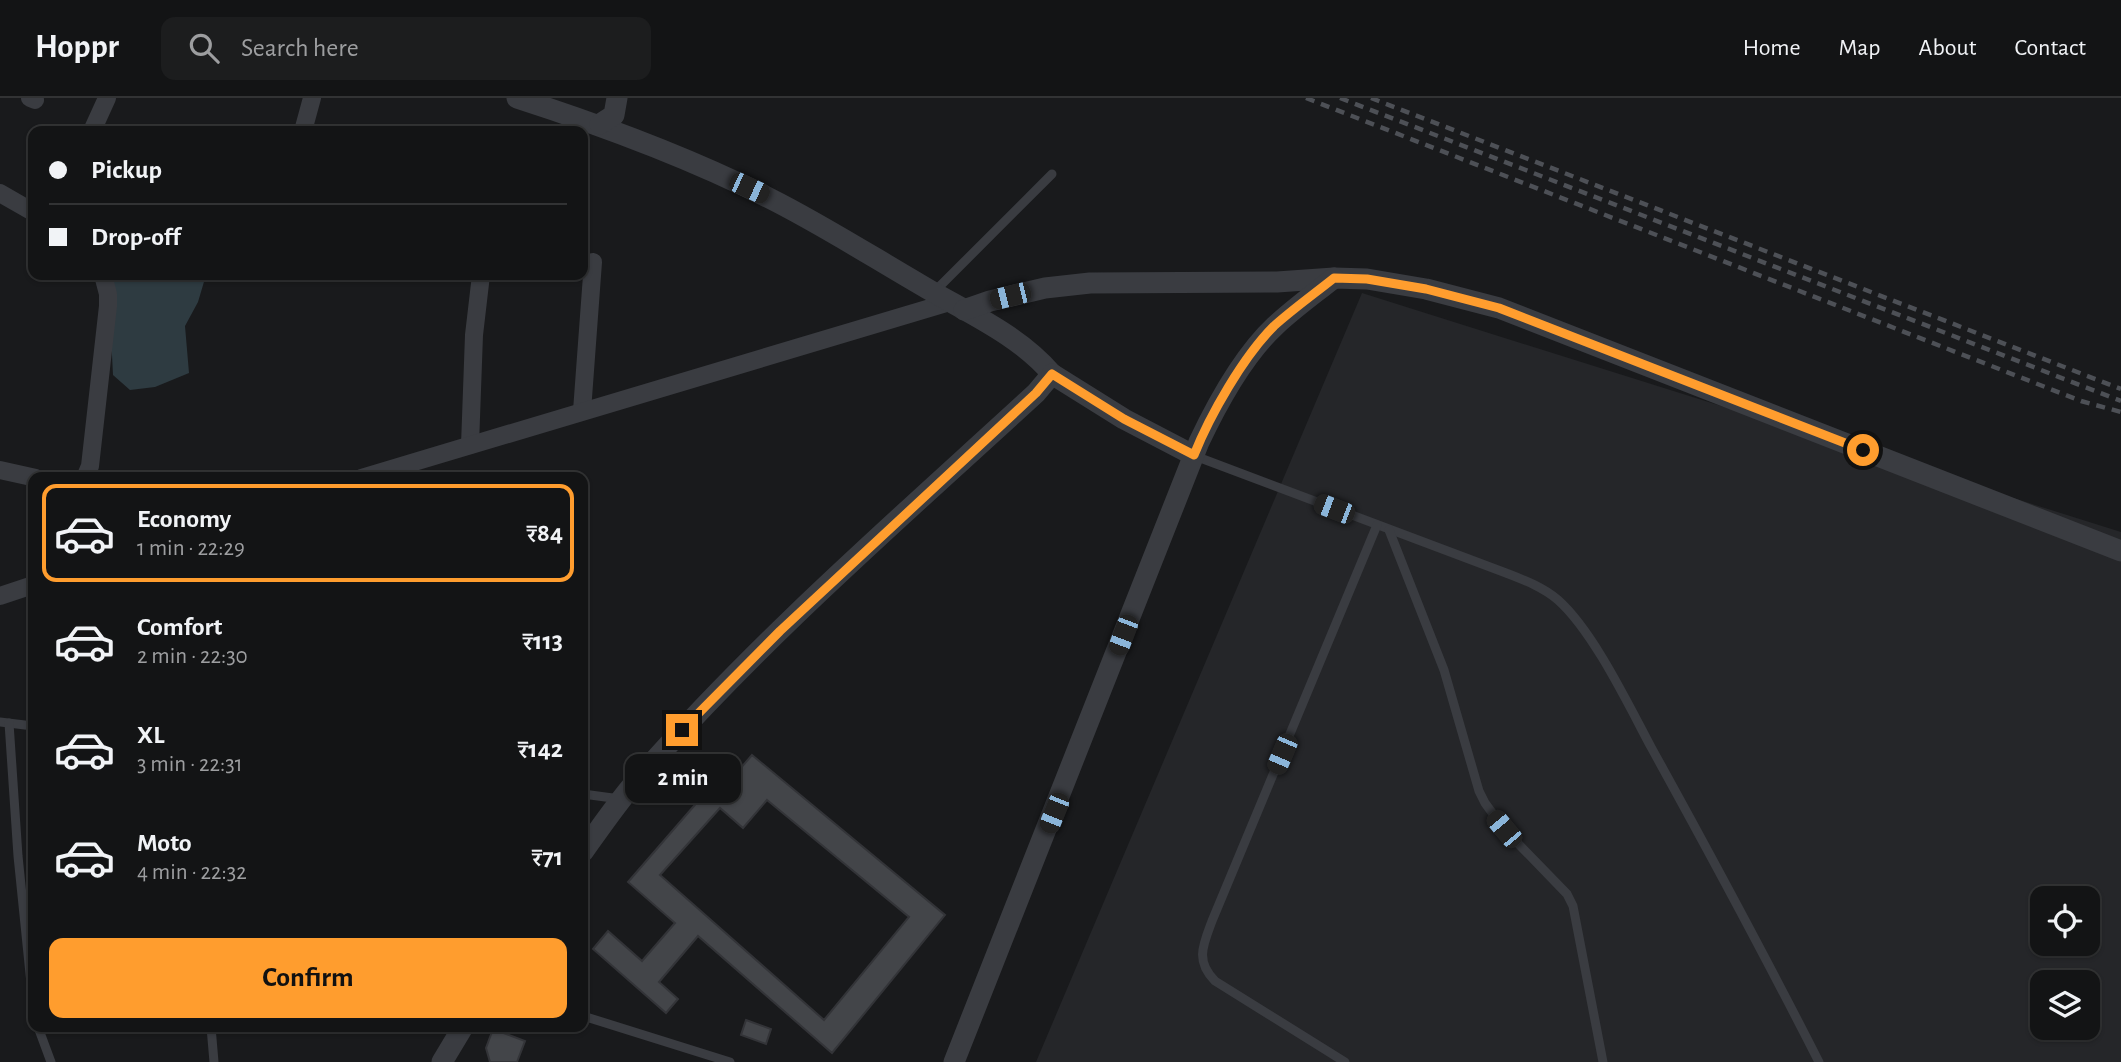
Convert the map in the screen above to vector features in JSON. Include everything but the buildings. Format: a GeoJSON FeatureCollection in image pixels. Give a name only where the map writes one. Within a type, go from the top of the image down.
{"type":"FeatureCollection","features":[{"type":"Feature","properties":{"kind":"street"},"geometry":{"type":"LineString","coordinates":[[94,126],[107,98]]}},
{"type":"Feature","properties":{"kind":"street"},"geometry":{"type":"LineString","coordinates":[[304,126],[312,98]]}},
{"type":"Feature","properties":{"kind":"street"},"geometry":{"type":"LineString","coordinates":[[517,98],[600,124],[688,160],[769,198],[838,235],[949,301],[1027,350],[1052,374],[1124,419],[1194,455]]}},
{"type":"Feature","properties":{"kind":"street"},"geometry":{"type":"LineString","coordinates":[[600,124],[614,115],[617,98]]}},
{"type":"Feature","properties":{"kind":"street"},"geometry":{"type":"LineString","coordinates":[[0,193],[28,209]]}},
{"type":"Feature","properties":{"kind":"street"},"geometry":{"type":"LineString","coordinates":[[582,411],[593,262]]}},
{"type":"Feature","properties":{"kind":"street"},"geometry":{"type":"LineString","coordinates":[[954,1062],[1206,428],[1260,342],[1275,325],[1334,278]]}},
{"type":"Feature","properties":{"kind":"street"},"geometry":{"type":"LineString","coordinates":[[381,472],[949,301],[989,301],[1045,288],[1090,283],[1367,279],[1426,289],[1499,308],[2121,551]]}},
{"type":"Feature","properties":{"kind":"street"},"geometry":{"type":"LineString","coordinates":[[88,472],[106,335],[108,294],[104,280]]}},
{"type":"Feature","properties":{"kind":"street"},"geometry":{"type":"LineString","coordinates":[[470,445],[474,335],[480,280]]}},
{"type":"Feature","properties":{"kind":"street"},"geometry":{"type":"LineString","coordinates":[[588,845],[622,799],[698,713],[780,631],[1036,393],[1052,374]]}},
{"type":"Feature","properties":{"kind":"street"},"geometry":{"type":"LineString","coordinates":[[0,470],[28,476]]}},
{"type":"Feature","properties":{"kind":"street"},"geometry":{"type":"LineString","coordinates":[[0,596],[28,587]]}},
{"type":"Feature","properties":{"kind":"street"},"geometry":{"type":"LineString","coordinates":[[442,1062],[460,1032]]}},
{"type":"Feature","properties":{"kind":"lane"},"geometry":{"type":"LineString","coordinates":[[949,301],[1052,174]]}},
{"type":"Feature","properties":{"kind":"lane"},"geometry":{"type":"LineString","coordinates":[[1194,455],[1536,585],[1556,598],[1572,615],[1626,701],[1727,884],[1819,1062]]}},
{"type":"Feature","properties":{"kind":"lane"},"geometry":{"type":"LineString","coordinates":[[1345,1062],[1215,981],[1203,965],[1202,953],[1212,921],[1377,526]]}},
{"type":"Feature","properties":{"kind":"lane"},"geometry":{"type":"LineString","coordinates":[[1389,530],[1444,670],[1479,791],[1495,818],[1567,894],[1573,906],[1603,1062]]}},
{"type":"Feature","properties":{"kind":"lane"},"geometry":{"type":"LineString","coordinates":[[28,725],[5,722],[28,954]]}},
{"type":"Feature","properties":{"kind":"lane"},"geometry":{"type":"LineString","coordinates":[[588,795],[622,799]]}},
{"type":"Feature","properties":{"kind":"lane"},"geometry":{"type":"LineString","coordinates":[[588,1018],[730,1062]]}},
{"type":"Feature","properties":{"kind":"lane"},"geometry":{"type":"LineString","coordinates":[[40,1032],[51,1062]]}},
{"type":"Feature","properties":{"kind":"lane"},"geometry":{"type":"LineString","coordinates":[[211,1032],[214,1062]]}},
{"type":"Feature","properties":{"kind":"shaded area"},"geometry":{"type":"Polygon","coordinates":[[[108,280],[205,280],[198,302],[185,326],[189,373],[155,387],[130,390],[113,375],[108,280]]]}},
{"type":"Feature","properties":{"kind":"shaded area"},"geometry":{"type":"Polygon","coordinates":[[[1362,293],[2121,532],[2121,1062],[1036,1062],[1362,293]]]}},
{"type":"Feature","properties":{"kind":"railway"},"geometry":{"type":"LineString","coordinates":[[1306,98],[2081,401],[2121,412]]}},
{"type":"Feature","properties":{"kind":"railway"},"geometry":{"type":"LineString","coordinates":[[1340,98],[2121,401]]}},
{"type":"Feature","properties":{"kind":"railway"},"geometry":{"type":"LineString","coordinates":[[1371,98],[2121,389]]}},
{"type":"Feature","properties":{"kind":"route"},"geometry":{"type":"LineString","coordinates":[[682,730],[780,631],[1036,393],[1052,374],[1124,419],[1194,455],[1206,428],[1260,342],[1275,325],[1334,278],[1367,279],[1426,289],[1499,308],[1863,450]]}}]}
